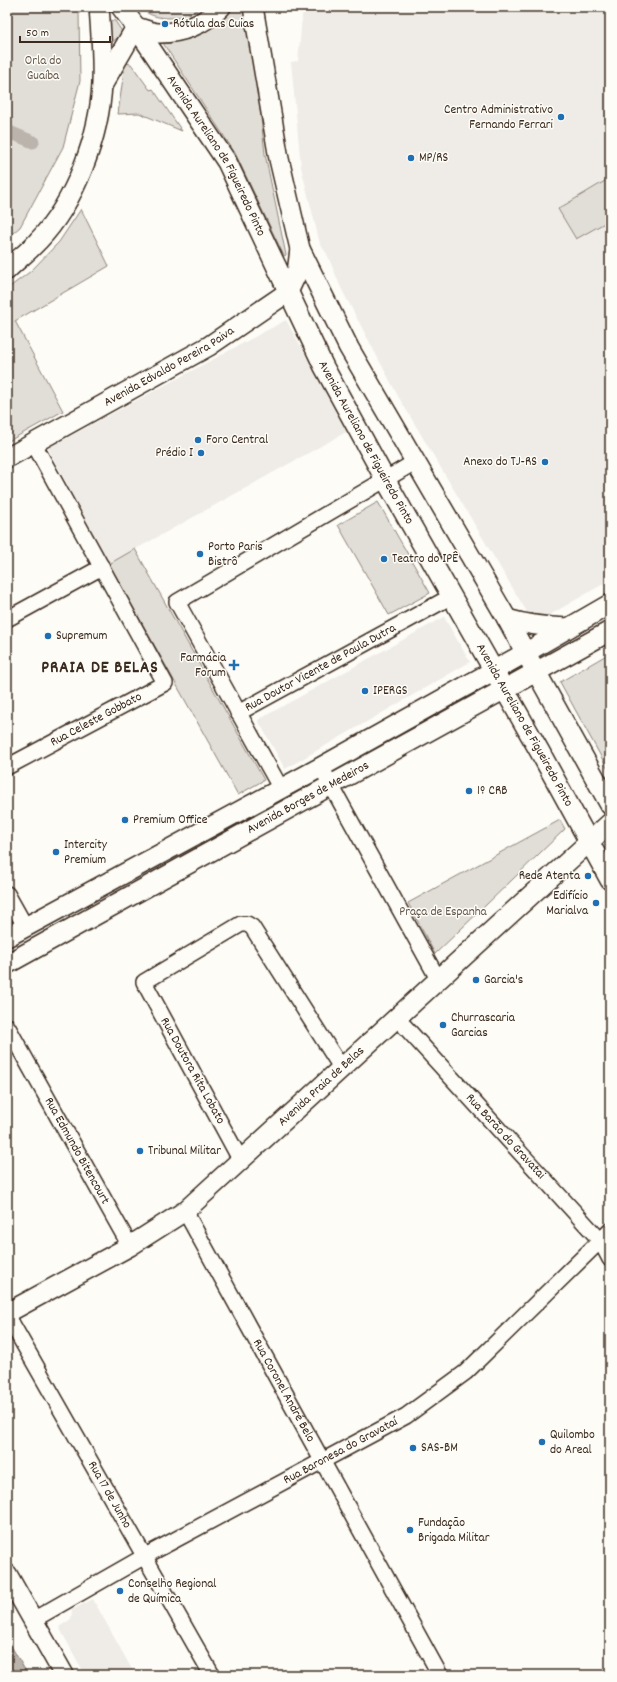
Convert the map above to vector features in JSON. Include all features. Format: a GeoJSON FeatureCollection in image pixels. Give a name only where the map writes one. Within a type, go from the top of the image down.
{"type":"FeatureCollection","features":[{"type":"Feature","properties":{"kind":"main road"},"geometry":{"type":"LineString","coordinates":[[7,270],[39,241],[58,216],[79,179],[94,136],[102,85],[103,54],[99,7]]}},
{"type":"Feature","properties":{"kind":"main road","name":"Avenida Aureliano de Figueiredo Pinto"},"geometry":{"type":"LineString","coordinates":[[121,7],[227,162],[324,367],[385,480],[505,689],[610,880]]}},
{"type":"Feature","properties":{"kind":"main road"},"geometry":{"type":"LineString","coordinates":[[102,85],[136,27],[156,32],[178,32],[197,25],[213,16],[221,7]]}},
{"type":"Feature","properties":{"kind":"main road"},"geometry":{"type":"LineString","coordinates":[[253,7],[279,159],[300,249],[349,348],[507,619],[610,805]]}},
{"type":"Feature","properties":{"kind":"main road"},"geometry":{"type":"LineString","coordinates":[[288,292],[297,272],[300,249]]}},
{"type":"Feature","properties":{"kind":"main road","name":"Avenida Edvaldo Pereira Paiva"},"geometry":{"type":"LineString","coordinates":[[7,458],[209,346],[288,292]]}},
{"type":"Feature","properties":{"kind":"main road","name":"Avenida Borges de Medeiros"},"geometry":{"type":"LineString","coordinates":[[7,938],[25,926],[321,767],[610,604]]}},
{"type":"Feature","properties":{"kind":"main road"},"geometry":{"type":"LineString","coordinates":[[507,619],[531,626],[568,628]]}},
{"type":"Feature","properties":{"kind":"main road","name":"Avenida Borges de Medeiros"},"geometry":{"type":"LineString","coordinates":[[7,964],[610,631]]}},
{"type":"Feature","properties":{"kind":"main road","name":"Avenida Praia de Belas"},"geometry":{"type":"LineString","coordinates":[[7,1314],[130,1246],[185,1211],[610,823]]}},
{"type":"Feature","properties":{"kind":"main road"},"geometry":{"type":"LineString","coordinates":[[7,1574],[64,1675]]}},
{"type":"Feature","properties":{"kind":"street"},"geometry":{"type":"LineString","coordinates":[[7,619],[102,567],[34,444]]}},
{"type":"Feature","properties":{"kind":"street"},"geometry":{"type":"LineString","coordinates":[[385,480],[415,462]]}},
{"type":"Feature","properties":{"kind":"street","name":"Rua Doutor Vicente de Paula Dutra"},"geometry":{"type":"LineString","coordinates":[[385,480],[177,602],[238,713],[452,596]]}},
{"type":"Feature","properties":{"kind":"street","name":"Rua Celeste Gobbato"},"geometry":{"type":"LineString","coordinates":[[7,767],[165,683],[102,567]]}},
{"type":"Feature","properties":{"kind":"street"},"geometry":{"type":"LineString","coordinates":[[238,713],[281,789]]}},
{"type":"Feature","properties":{"kind":"street"},"geometry":{"type":"LineString","coordinates":[[321,767],[438,979]]}},
{"type":"Feature","properties":{"kind":"street"},"geometry":{"type":"LineString","coordinates":[[7,894],[25,926]]}},
{"type":"Feature","properties":{"kind":"street","name":"Rua Doutora Rita Lobato"},"geometry":{"type":"LineString","coordinates":[[241,1161],[144,982],[241,924],[247,924],[252,927],[342,1069]]}},
{"type":"Feature","properties":{"kind":"street","name":"Rua Barão do Gravatai"},"geometry":{"type":"LineString","coordinates":[[396,1017],[605,1235],[610,1259]]}},
{"type":"Feature","properties":{"kind":"street","name":"Rua Edmundo Bitencourt"},"geometry":{"type":"LineString","coordinates":[[7,1026],[130,1246]]}},
{"type":"Feature","properties":{"kind":"street","name":"Rua Coronel André Belo"},"geometry":{"type":"LineString","coordinates":[[185,1211],[324,1461],[440,1675]]}},
{"type":"Feature","properties":{"kind":"street","name":"Rua Baronesa do Gravataí"},"geometry":{"type":"LineString","coordinates":[[33,1620],[145,1556],[406,1416],[466,1372],[605,1235]]}},
{"type":"Feature","properties":{"kind":"street","name":"Rua 17 de Junho"},"geometry":{"type":"LineString","coordinates":[[7,1314],[212,1675]]}},
{"type":"Feature","properties":{"kind":"shaded area"},"geometry":{"type":"Polygon","coordinates":[[[303,7],[610,7],[610,580],[534,624],[398,396],[341,288],[327,254],[320,244],[301,167],[291,62],[298,61],[303,7]]]}},
{"type":"Feature","properties":{"kind":"shaded area","name":"Foro Central"},"geometry":{"type":"Polygon","coordinates":[[[286,320],[348,431],[109,564],[48,448],[286,320]]]}},
{"type":"Feature","properties":{"kind":"shaded area","name":"IPERGS"},"geometry":{"type":"Polygon","coordinates":[[[444,617],[470,662],[285,769],[258,720],[444,617]]]}},
{"type":"Feature","properties":{"kind":"shaded area"},"geometry":{"type":"Polygon","coordinates":[[[93,1599],[135,1675],[85,1675],[59,1627],[71,1619],[72,1610],[93,1599]]]}},
{"type":"Feature","properties":{"kind":"shaded area"},"geometry":{"type":"Polygon","coordinates":[[[7,1639],[28,1675],[7,1675],[7,1639]]]}},
{"type":"Feature","properties":{"kind":"green space","name":"Orla do Guaíba"},"geometry":{"type":"Polygon","coordinates":[[[7,7],[78,7],[80,81],[63,147],[20,227],[7,238],[7,7]]]}},
{"type":"Feature","properties":{"kind":"green space"},"geometry":{"type":"Polygon","coordinates":[[[139,7],[202,7],[179,17],[162,18],[154,16],[139,7]]]}},
{"type":"Feature","properties":{"kind":"green space"},"geometry":{"type":"Polygon","coordinates":[[[231,7],[246,7],[253,47],[265,154],[286,255],[284,256],[235,153],[161,40],[218,21],[231,7]]]}},
{"type":"Feature","properties":{"kind":"green space"},"geometry":{"type":"Polygon","coordinates":[[[109,21],[115,21],[123,33],[109,45],[109,21]]]}},
{"type":"Feature","properties":{"kind":"green space"},"geometry":{"type":"Polygon","coordinates":[[[125,63],[131,64],[150,90],[153,89],[182,131],[139,113],[118,114],[125,63]]]}},
{"type":"Feature","properties":{"kind":"green space"},"geometry":{"type":"Polygon","coordinates":[[[610,178],[610,220],[576,239],[558,209],[610,178]]]}},
{"type":"Feature","properties":{"kind":"green space"},"geometry":{"type":"Polygon","coordinates":[[[81,209],[109,266],[15,321],[63,411],[7,442],[7,289],[31,271],[59,242],[81,209]]]}},
{"type":"Feature","properties":{"kind":"green space","name":"Teatro do IPÊ"},"geometry":{"type":"Polygon","coordinates":[[[378,502],[430,593],[389,615],[338,525],[378,502]]]}},
{"type":"Feature","properties":{"kind":"green space"},"geometry":{"type":"Polygon","coordinates":[[[135,549],[264,780],[238,795],[109,564],[135,549]]]}},
{"type":"Feature","properties":{"kind":"green space"},"geometry":{"type":"Polygon","coordinates":[[[610,653],[610,773],[560,682],[610,653]]]}},
{"type":"Feature","properties":{"kind":"green space","name":"Praça de Espanha"},"geometry":{"type":"Polygon","coordinates":[[[560,820],[565,829],[435,954],[408,903],[560,820]]]}},
{"type":"Feature","properties":{"kind":"waterway"},"geometry":{"type":"LineString","coordinates":[[7,131],[33,142]]}},
{"type":"Feature","properties":{"kind":"place","name":"Rótula das Cuias"},"geometry":{"type":"Point","coordinates":[165,24]}},
{"type":"Feature","properties":{"kind":"place","name":"Centro Administrativo Fernando Ferrari"},"geometry":{"type":"Point","coordinates":[561,117]}},
{"type":"Feature","properties":{"kind":"place","name":"MP/RS"},"geometry":{"type":"Point","coordinates":[411,158]}},
{"type":"Feature","properties":{"kind":"place","name":"Foro Central"},"geometry":{"type":"Point","coordinates":[198,440]}},
{"type":"Feature","properties":{"kind":"place","name":"Prédio I"},"geometry":{"type":"Point","coordinates":[201,453]}},
{"type":"Feature","properties":{"kind":"place","name":"Anexo do TJ-RS"},"geometry":{"type":"Point","coordinates":[545,462]}},
{"type":"Feature","properties":{"kind":"place","name":"Porto Paris Bistrô"},"geometry":{"type":"Point","coordinates":[200,554]}},
{"type":"Feature","properties":{"kind":"place","name":"Teatro do IPÊ"},"geometry":{"type":"Point","coordinates":[384,559]}},
{"type":"Feature","properties":{"kind":"place","name":"Supremum"},"geometry":{"type":"Point","coordinates":[48,636]}},
{"type":"Feature","properties":{"kind":"place","name":"Farmácia Forum"},"geometry":{"type":"Point","coordinates":[234,665]}},
{"type":"Feature","properties":{"kind":"place","name":"IPERGS"},"geometry":{"type":"Point","coordinates":[365,691]}},
{"type":"Feature","properties":{"kind":"place","name":"1º CRB"},"geometry":{"type":"Point","coordinates":[469,791]}},
{"type":"Feature","properties":{"kind":"place","name":"Premium Office"},"geometry":{"type":"Point","coordinates":[125,820]}},
{"type":"Feature","properties":{"kind":"place","name":"Intercity Premium"},"geometry":{"type":"Point","coordinates":[56,852]}},
{"type":"Feature","properties":{"kind":"place","name":"Rede Atenta"},"geometry":{"type":"Point","coordinates":[588,876]}},
{"type":"Feature","properties":{"kind":"place","name":"Edifício Marialva"},"geometry":{"type":"Point","coordinates":[596,903]}},
{"type":"Feature","properties":{"kind":"place","name":"Garcia's"},"geometry":{"type":"Point","coordinates":[476,980]}},
{"type":"Feature","properties":{"kind":"place","name":"Churrascaria Garcias"},"geometry":{"type":"Point","coordinates":[443,1025]}},
{"type":"Feature","properties":{"kind":"place","name":"Tribunal Militar"},"geometry":{"type":"Point","coordinates":[140,1151]}},
{"type":"Feature","properties":{"kind":"place","name":"Quilombo do Areal"},"geometry":{"type":"Point","coordinates":[542,1442]}},
{"type":"Feature","properties":{"kind":"place","name":"SAS-BM"},"geometry":{"type":"Point","coordinates":[413,1448]}},
{"type":"Feature","properties":{"kind":"place","name":"Fundação Brigada Militar"},"geometry":{"type":"Point","coordinates":[410,1530]}},
{"type":"Feature","properties":{"kind":"place","name":"Conselho Regional de Química"},"geometry":{"type":"Point","coordinates":[120,1591]}},
{"type":"Feature","properties":{"kind":"district","name":"PRAIA DE BELAS"},"geometry":{"type":"Point","coordinates":[100,669]}}]}
